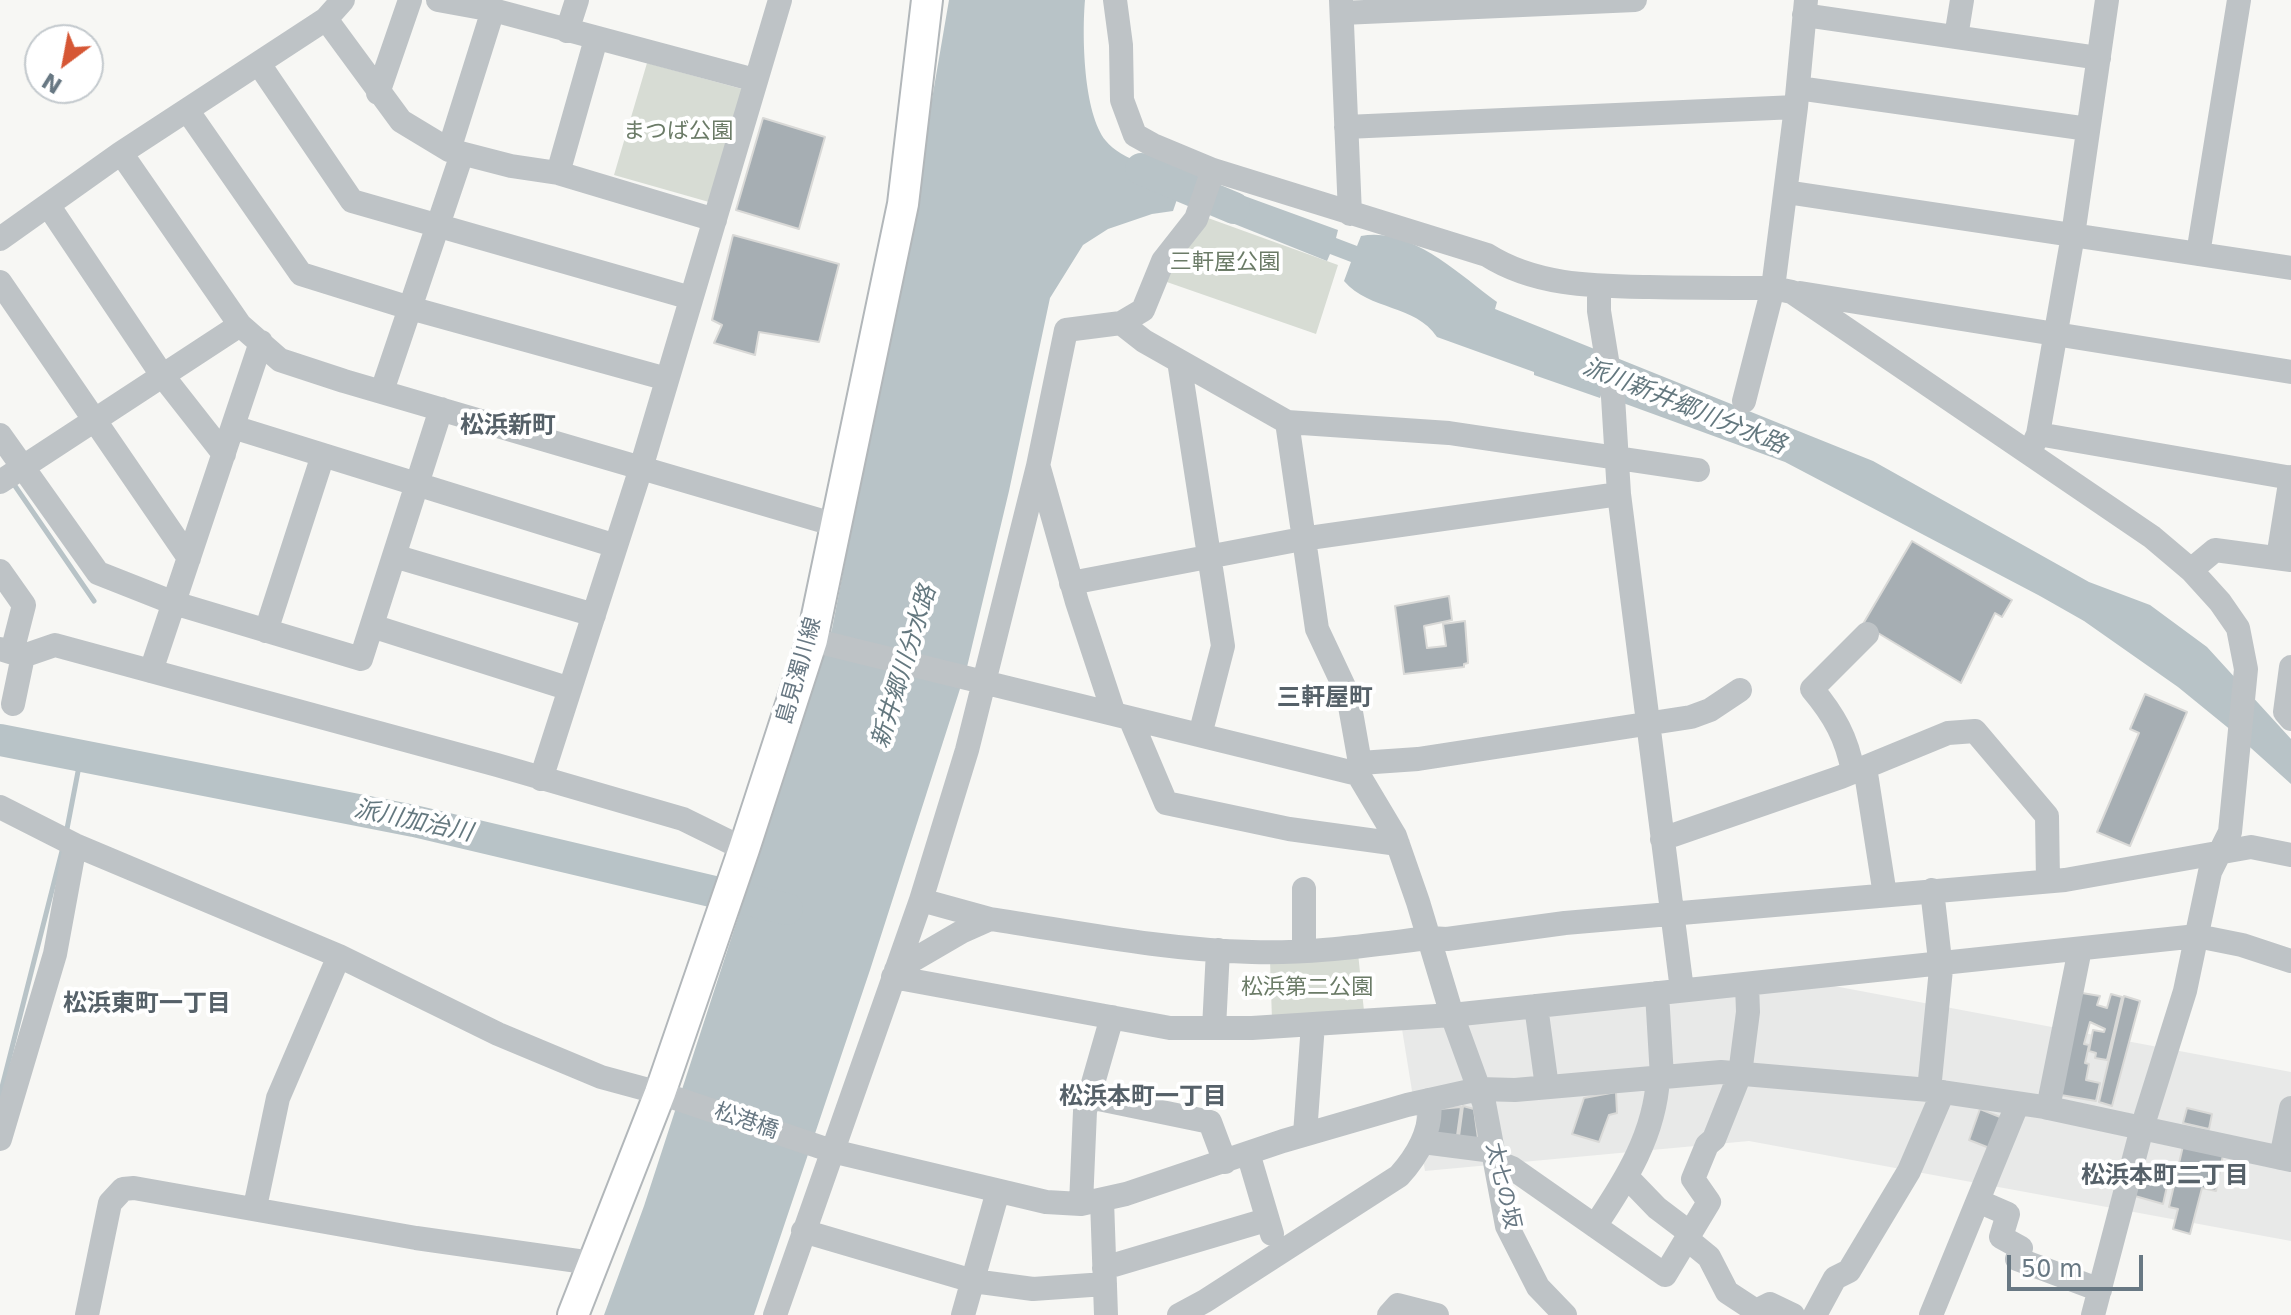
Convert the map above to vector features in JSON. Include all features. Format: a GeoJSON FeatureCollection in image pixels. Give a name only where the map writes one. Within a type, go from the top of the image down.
{"type":"FeatureCollection","features":[{"type":"Feature","properties":{"kind":"main road","name":"島見濁川線"},"geometry":{"type":"LineString","coordinates":[[573,1315],[660,1093],[744,849],[822,643],[836,525],[903,204],[927,0]]}},
{"type":"Feature","properties":{"kind":"street"},"geometry":{"type":"LineString","coordinates":[[0,239],[121,153],[326,19],[343,0]]}},
{"type":"Feature","properties":{"kind":"street"},"geometry":{"type":"LineString","coordinates":[[378,93],[410,0]]}},
{"type":"Feature","properties":{"kind":"street"},"geometry":{"type":"LineString","coordinates":[[438,0],[493,10],[755,80]]}},
{"type":"Feature","properties":{"kind":"street"},"geometry":{"type":"LineString","coordinates":[[567,31],[577,0]]}},
{"type":"Feature","properties":{"kind":"street"},"geometry":{"type":"LineString","coordinates":[[541,779],[641,468],[780,0]]}},
{"type":"Feature","properties":{"kind":"street"},"geometry":{"type":"LineString","coordinates":[[1115,0],[1121,45],[1122,100],[1135,135],[1213,170],[1350,214],[1410,229],[1547,280],[1599,286],[1782,290],[2291,372]]}},
{"type":"Feature","properties":{"kind":"street"},"geometry":{"type":"LineString","coordinates":[[1350,214],[1342,6],[1635,0]]}},
{"type":"Feature","properties":{"kind":"street"},"geometry":{"type":"LineString","coordinates":[[1956,37],[1962,0]]}},
{"type":"Feature","properties":{"kind":"street"},"geometry":{"type":"LineString","coordinates":[[2034,443],[2073,235],[2107,0]]}},
{"type":"Feature","properties":{"kind":"street"},"geometry":{"type":"LineString","coordinates":[[2198,254],[2239,0]]}},
{"type":"Feature","properties":{"kind":"street"},"geometry":{"type":"LineString","coordinates":[[1744,401],[1782,290],[1786,192],[1805,8],[1956,37],[2099,58]]}},
{"type":"Feature","properties":{"kind":"street"},"geometry":{"type":"LineString","coordinates":[[382,391],[439,224],[493,10]]}},
{"type":"Feature","properties":{"kind":"street"},"geometry":{"type":"LineString","coordinates":[[326,19],[401,121],[456,152],[511,166],[558,173],[715,220]]}},
{"type":"Feature","properties":{"kind":"street"},"geometry":{"type":"LineString","coordinates":[[558,173],[596,39]]}},
{"type":"Feature","properties":{"kind":"street"},"geometry":{"type":"LineString","coordinates":[[259,64],[352,201],[691,298]]}},
{"type":"Feature","properties":{"kind":"street"},"geometry":{"type":"LineString","coordinates":[[1346,127],[1797,97],[2088,129]]}},
{"type":"Feature","properties":{"kind":"street"},"geometry":{"type":"LineString","coordinates":[[187,110],[301,274],[410,308],[667,379]]}},
{"type":"Feature","properties":{"kind":"street"},"geometry":{"type":"LineString","coordinates":[[121,153],[240,325],[280,360],[836,525]]}},
{"type":"Feature","properties":{"kind":"street"},"geometry":{"type":"LineString","coordinates":[[775,1315],[921,900],[967,750],[976,681],[1038,466],[1066,330],[1121,323],[1143,310],[1163,261],[1196,219],[1213,170]]}},
{"type":"Feature","properties":{"kind":"street"},"geometry":{"type":"LineString","coordinates":[[1786,192],[2291,268]]}},
{"type":"Feature","properties":{"kind":"street"},"geometry":{"type":"LineString","coordinates":[[48,205],[162,375],[224,454]]}},
{"type":"Feature","properties":{"kind":"street"},"geometry":{"type":"LineString","coordinates":[[0,282],[189,558]]}},
{"type":"Feature","properties":{"kind":"street"},"geometry":{"type":"LineString","coordinates":[[1599,286],[1599,311],[1613,397],[1619,494],[1682,990]]}},
{"type":"Feature","properties":{"kind":"street"},"geometry":{"type":"LineString","coordinates":[[1782,290],[2034,443],[2191,570],[2238,628],[2246,669],[2230,832],[2210,872],[2185,991],[2142,1128],[2093,1315]]}},
{"type":"Feature","properties":{"kind":"street"},"geometry":{"type":"LineString","coordinates":[[1121,323],[1144,341],[1287,422],[1449,433],[1698,470]]}},
{"type":"Feature","properties":{"kind":"street"},"geometry":{"type":"LineString","coordinates":[[0,482],[240,325]]}},
{"type":"Feature","properties":{"kind":"street"},"geometry":{"type":"LineString","coordinates":[[151,671],[261,342]]}},
{"type":"Feature","properties":{"kind":"street"},"geometry":{"type":"LineString","coordinates":[[1179,361],[1223,646],[1200,735]]}},
{"type":"Feature","properties":{"kind":"street"},"geometry":{"type":"LineString","coordinates":[[0,435],[98,573],[174,603],[361,659],[441,409]]}},
{"type":"Feature","properties":{"kind":"street","name":"太七の坂"},"geometry":{"type":"LineString","coordinates":[[1287,422],[1317,629],[1348,695],[1359,768],[1398,844],[1452,1015],[1479,1089],[1507,1226],[1538,1287],[1565,1315]]}},
{"type":"Feature","properties":{"kind":"street"},"geometry":{"type":"LineString","coordinates":[[233,427],[616,546]]}},
{"type":"Feature","properties":{"kind":"street"},"geometry":{"type":"LineString","coordinates":[[2034,443],[2291,477],[2285,559],[2215,550],[2191,570]]}},
{"type":"Feature","properties":{"kind":"street"},"geometry":{"type":"LineString","coordinates":[[266,631],[323,455]]}},
{"type":"Feature","properties":{"kind":"street"},"geometry":{"type":"LineString","coordinates":[[1038,466],[1071,583],[1122,716],[1166,803],[1289,829],[1398,844]]}},
{"type":"Feature","properties":{"kind":"street"},"geometry":{"type":"LineString","coordinates":[[1071,583],[1302,539],[1619,494]]}},
{"type":"Feature","properties":{"kind":"street"},"geometry":{"type":"LineString","coordinates":[[394,556],[594,615]]}},
{"type":"Feature","properties":{"kind":"street"},"geometry":{"type":"LineString","coordinates":[[0,571],[24,605],[10,616],[13,704]]}},
{"type":"Feature","properties":{"kind":"street"},"geometry":{"type":"LineString","coordinates":[[372,626],[570,689]]}},
{"type":"Feature","properties":{"kind":"street"},"geometry":{"type":"LineString","coordinates":[[1867,634],[1812,689],[1835,716],[1859,769],[1885,895]]}},
{"type":"Feature","properties":{"kind":"street"},"geometry":{"type":"LineString","coordinates":[[822,643],[1200,735],[1359,768],[1691,717],[1710,710],[1740,690]]}},
{"type":"Feature","properties":{"kind":"street"},"geometry":{"type":"LineString","coordinates":[[12,653],[55,645],[683,819],[744,849]]}},
{"type":"Feature","properties":{"kind":"street"},"geometry":{"type":"LineString","coordinates":[[2291,667],[2285,712],[2291,719]]}},
{"type":"Feature","properties":{"kind":"street"},"geometry":{"type":"LineString","coordinates":[[1662,839],[1859,769],[1948,733],[1975,731],[2047,816],[2048,881]]}},
{"type":"Feature","properties":{"kind":"street","name":"松港橋"},"geometry":{"type":"LineString","coordinates":[[0,807],[75,845],[339,956],[498,1034],[601,1077],[660,1093],[832,1151],[1046,1202],[1091,1202]]}},
{"type":"Feature","properties":{"kind":"street"},"geometry":{"type":"LineString","coordinates":[[0,1139],[55,954],[75,845]]}},
{"type":"Feature","properties":{"kind":"street"},"geometry":{"type":"LineString","coordinates":[[921,900],[990,919],[1173,947],[1253,953],[1447,939],[1565,923],[2048,881],[2251,847],[2291,855]]}},
{"type":"Feature","properties":{"kind":"street"},"geometry":{"type":"LineString","coordinates":[[1304,889],[1304,951]]}},
{"type":"Feature","properties":{"kind":"street"},"geometry":{"type":"LineString","coordinates":[[1822,1313],[1835,1278],[1849,1271],[1919,1151],[1936,1091],[1941,963],[1932,890]]}},
{"type":"Feature","properties":{"kind":"street"},"geometry":{"type":"LineString","coordinates":[[895,973],[963,931],[990,919]]}},
{"type":"Feature","properties":{"kind":"street"},"geometry":{"type":"LineString","coordinates":[[895,973],[1170,1028],[1214,1028],[1452,1015],[2197,936],[2242,945],[2291,961]]}},
{"type":"Feature","properties":{"kind":"street"},"geometry":{"type":"LineString","coordinates":[[2048,1108],[2080,949]]}},
{"type":"Feature","properties":{"kind":"street"},"geometry":{"type":"LineString","coordinates":[[1214,1028],[1218,950]]}},
{"type":"Feature","properties":{"kind":"street"},"geometry":{"type":"LineString","coordinates":[[255,1207],[278,1098],[339,956]]}},
{"type":"Feature","properties":{"kind":"street"},"geometry":{"type":"LineString","coordinates":[[1423,1142],[1494,1156],[1665,1275],[1709,1202],[1693,1179],[1707,1145],[1714,1139],[1740,1074],[1748,1012],[1747,984]]}},
{"type":"Feature","properties":{"kind":"street"},"geometry":{"type":"LineString","coordinates":[[1595,1226],[1627,1177],[1654,1111],[1660,1077],[1657,993]]}},
{"type":"Feature","properties":{"kind":"street"},"geometry":{"type":"LineString","coordinates":[[1536,1006],[1547,1087]]}},
{"type":"Feature","properties":{"kind":"street"},"geometry":{"type":"LineString","coordinates":[[1106,1315],[1104,1276],[1091,1202],[1085,1111],[1112,1017]]}},
{"type":"Feature","properties":{"kind":"street"},"geometry":{"type":"LineString","coordinates":[[1305,1134],[1313,1024]]}},
{"type":"Feature","properties":{"kind":"street"},"geometry":{"type":"LineString","coordinates":[[1091,1202],[1305,1134],[1479,1089],[1547,1087],[1721,1072],[1936,1091],[2048,1108],[2286,1159],[2291,1108]]}},
{"type":"Feature","properties":{"kind":"street"},"geometry":{"type":"LineString","coordinates":[[1089,1097],[1210,1122],[1236,1158],[1280,1251]]}},
{"type":"Feature","properties":{"kind":"street"},"geometry":{"type":"LineString","coordinates":[[1179,1315],[1399,1176],[1423,1142],[1431,1115],[1429,1100]]}},
{"type":"Feature","properties":{"kind":"street"},"geometry":{"type":"LineString","coordinates":[[1931,1315],[2017,1105]]}},
{"type":"Feature","properties":{"kind":"street"},"geometry":{"type":"LineString","coordinates":[[1627,1177],[1709,1257],[1727,1292],[1756,1311],[1770,1304],[1793,1315]]}},
{"type":"Feature","properties":{"kind":"street"},"geometry":{"type":"LineString","coordinates":[[87,1315],[110,1203],[123,1189],[134,1188],[255,1207],[416,1238],[592,1263]]}},
{"type":"Feature","properties":{"kind":"street"},"geometry":{"type":"LineString","coordinates":[[963,1315],[998,1191]]}},
{"type":"Feature","properties":{"kind":"street"},"geometry":{"type":"LineString","coordinates":[[1978,1201],[2008,1214],[2001,1237],[2021,1248],[2017,1259],[2100,1290]]}},
{"type":"Feature","properties":{"kind":"street"},"geometry":{"type":"LineString","coordinates":[[803,1231],[973,1281],[1033,1289],[1104,1276],[1266,1220]]}},
{"type":"Feature","properties":{"kind":"street"},"geometry":{"type":"LineString","coordinates":[[1389,1315],[1398,1305],[1437,1315]]}},
{"type":"Feature","properties":{"kind":"shaded area"},"geometry":{"type":"Polygon","coordinates":[[[1818,983],[2291,1072],[2291,1241],[1749,1141],[1425,1171],[1401,1023],[1818,983]]]}},
{"type":"Feature","properties":{"kind":"green space","name":"まつば公園"},"geometry":{"type":"Polygon","coordinates":[[[647,63],[742,89],[709,202],[614,175],[647,63]]]}},
{"type":"Feature","properties":{"kind":"green space","name":"三軒屋公園"},"geometry":{"type":"Polygon","coordinates":[[[1208,218],[1338,265],[1316,334],[1164,281],[1208,218]]]}},
{"type":"Feature","properties":{"kind":"green space","name":"松浜第二公園"},"geometry":{"type":"Polygon","coordinates":[[[1358,953],[1364,1011],[1272,1020],[1270,960],[1358,953]]]}},
{"type":"Feature","properties":{"kind":"water","name":"新井郷川分水路"},"geometry":{"type":"Polygon","coordinates":[[[949,0],[1085,0],[1088,93],[1098,128],[1106,141],[1121,153],[1184,179],[1173,211],[1152,214],[1108,229],[1083,245],[1050,298],[967,667],[870,970],[754,1315],[604,1315],[644,1206],[832,629],[909,233],[949,0]]]}},
{"type":"Feature","properties":{"kind":"water"},"geometry":{"type":"Polygon","coordinates":[[[1217,186],[1338,230],[1336,238],[1357,246],[1361,236],[1380,235],[1416,246],[1450,266],[1497,302],[1495,309],[1873,461],[2089,582],[2150,605],[2207,647],[2291,739],[2291,784],[2178,687],[2084,621],[2040,596],[1785,462],[1601,395],[1600,398],[1534,375],[1534,372],[1437,337],[1417,319],[1355,291],[1344,281],[1351,262],[1330,254],[1327,261],[1207,213],[1217,186]]]}},
{"type":"Feature","properties":{"kind":"building"},"geometry":{"type":"Polygon","coordinates":[[[763,118],[825,137],[799,229],[736,210],[763,118]]]}},
{"type":"Feature","properties":{"kind":"building"},"geometry":{"type":"Polygon","coordinates":[[[733,235],[839,264],[819,342],[759,332],[755,355],[714,343],[722,325],[712,320],[733,235]]]}},
{"type":"Feature","properties":{"kind":"building"},"geometry":{"type":"Polygon","coordinates":[[[1912,541],[2012,600],[2002,617],[1995,613],[1961,683],[1863,624],[1912,541]]]}},
{"type":"Feature","properties":{"kind":"building"},"geometry":{"type":"Polygon","coordinates":[[[1449,596],[1452,620],[1424,626],[1427,648],[1446,646],[1443,624],[1465,621],[1468,663],[1464,667],[1404,674],[1395,606],[1449,596]]]}},
{"type":"Feature","properties":{"kind":"building"},"geometry":{"type":"Polygon","coordinates":[[[2145,694],[2187,712],[2130,846],[2097,832],[2139,733],[2130,729],[2145,694]]]}},
{"type":"Feature","properties":{"kind":"building"},"geometry":{"type":"Polygon","coordinates":[[[2076,992],[2100,996],[2097,1005],[2107,1008],[2111,994],[2122,997],[2107,1060],[2095,1058],[2096,1053],[2089,1051],[2093,1030],[2104,1032],[2105,1029],[2090,1022],[2084,1044],[2089,1045],[2085,1063],[2089,1064],[2086,1080],[2100,1083],[2096,1101],[2055,1094],[2076,992]]]}},
{"type":"Feature","properties":{"kind":"building"},"geometry":{"type":"Polygon","coordinates":[[[2124,996],[2140,1001],[2112,1106],[2099,1102],[2124,996]]]}},
{"type":"Feature","properties":{"kind":"building"},"geometry":{"type":"Polygon","coordinates":[[[1616,1092],[1617,1113],[1609,1115],[1599,1142],[1572,1134],[1584,1098],[1616,1092]]]}},
{"type":"Feature","properties":{"kind":"building"},"geometry":{"type":"Polygon","coordinates":[[[1463,1106],[1474,1109],[1479,1146],[1458,1144],[1463,1106]]]}},
{"type":"Feature","properties":{"kind":"building"},"geometry":{"type":"Polygon","coordinates":[[[1461,1107],[1456,1143],[1432,1141],[1439,1109],[1461,1107]]]}},
{"type":"Feature","properties":{"kind":"building"},"geometry":{"type":"Polygon","coordinates":[[[2187,1108],[2212,1114],[2209,1129],[2183,1123],[2187,1108]]]}},
{"type":"Feature","properties":{"kind":"building"},"geometry":{"type":"Polygon","coordinates":[[[1980,1109],[2005,1119],[1992,1149],[1969,1140],[1980,1109]]]}},
{"type":"Feature","properties":{"kind":"building"},"geometry":{"type":"Polygon","coordinates":[[[2183,1146],[2223,1155],[2216,1191],[2202,1188],[2190,1234],[2173,1229],[2178,1209],[2169,1207],[2183,1146]]]}},
{"type":"Feature","properties":{"kind":"building"},"geometry":{"type":"Polygon","coordinates":[[[2139,1175],[2168,1182],[2163,1204],[2135,1196],[2139,1175]]]}},
{"type":"Feature","properties":{"kind":"waterway","name":"派川新井郷川分水路"},"geometry":{"type":"LineString","coordinates":[[1141,169],[1234,208]]}},
{"type":"Feature","properties":{"kind":"waterway"},"geometry":{"type":"LineString","coordinates":[[13,483],[94,601]]}},
{"type":"Feature","properties":{"kind":"waterway","name":"派川加治川"},"geometry":{"type":"LineString","coordinates":[[0,740],[414,821],[787,909]]}},
{"type":"Feature","properties":{"kind":"waterway"},"geometry":{"type":"LineString","coordinates":[[66,834],[81,756]]}},
{"type":"Feature","properties":{"kind":"waterway"},"geometry":{"type":"LineString","coordinates":[[0,1095],[63,847]]}},
{"type":"Feature","properties":{"kind":"district","name":"松浜新町"},"geometry":{"type":"Point","coordinates":[508,427]}},
{"type":"Feature","properties":{"kind":"district","name":"三軒屋町"},"geometry":{"type":"Point","coordinates":[1325,699]}},
{"type":"Feature","properties":{"kind":"district","name":"松浜東町一丁目"},"geometry":{"type":"Point","coordinates":[147,1005]}},
{"type":"Feature","properties":{"kind":"district","name":"松浜本町一丁目"},"geometry":{"type":"Point","coordinates":[1143,1098]}},
{"type":"Feature","properties":{"kind":"district","name":"松浜本町二丁目"},"geometry":{"type":"Point","coordinates":[2165,1177]}}]}
